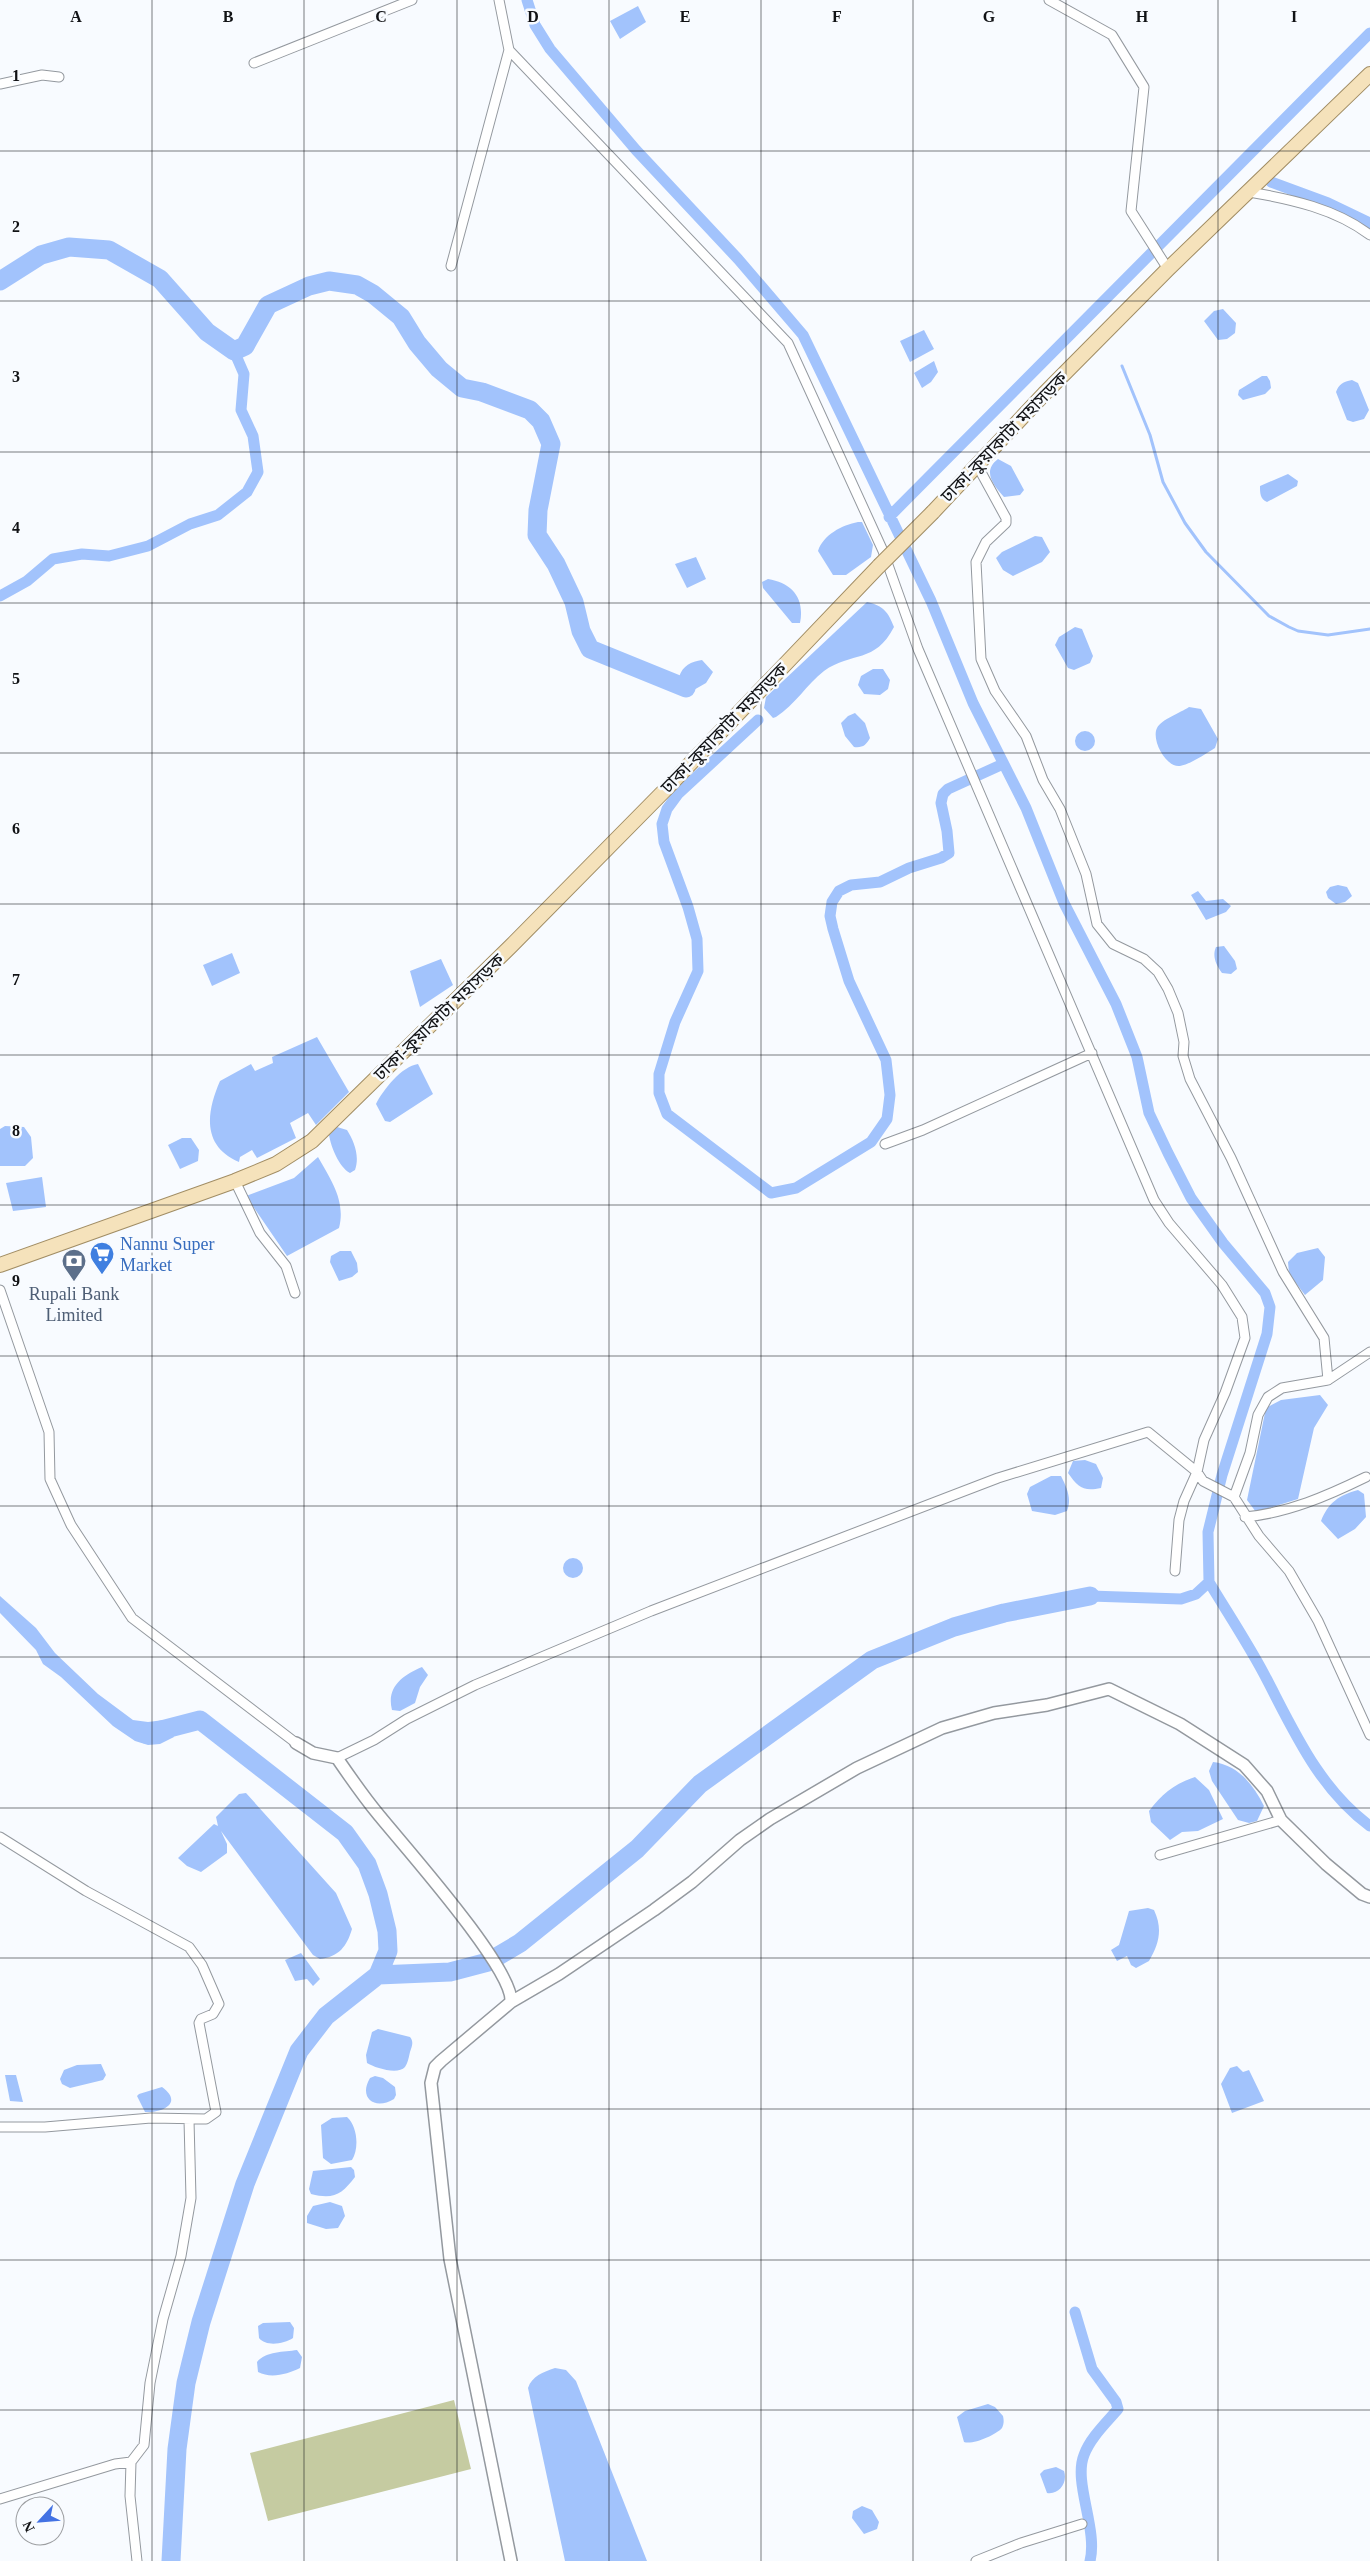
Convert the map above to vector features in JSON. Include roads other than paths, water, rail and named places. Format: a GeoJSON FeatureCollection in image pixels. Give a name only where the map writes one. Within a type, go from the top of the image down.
{"type":"FeatureCollection","features":[{"type":"Feature","properties":{"kind":"main road","name":"ঢাকা-কুয়াকাটা মহাসড়ক"},"geometry":{"type":"LineString","coordinates":[[0,1265],[236,1181],[276,1164],[312,1141],[511,946],[659,796],[878,566],[933,512],[1168,269],[1370,74]]}},
{"type":"Feature","properties":{"kind":"street"},"geometry":{"type":"LineString","coordinates":[[254,63],[412,0]]}},
{"type":"Feature","properties":{"kind":"street"},"geometry":{"type":"LineString","coordinates":[[451,266],[509,50],[499,0]]}},
{"type":"Feature","properties":{"kind":"street"},"geometry":{"type":"LineString","coordinates":[[1049,0],[1112,35],[1144,87],[1131,211],[1168,269]]}},
{"type":"Feature","properties":{"kind":"street"},"geometry":{"type":"LineString","coordinates":[[509,50],[788,343],[882,551],[918,648],[1154,1200],[1169,1223],[1222,1285],[1242,1317],[1245,1338],[1225,1393],[1204,1440],[1197,1472],[1179,1520],[1175,1571]]}},
{"type":"Feature","properties":{"kind":"street"},"geometry":{"type":"LineString","coordinates":[[0,84],[42,75],[59,77]]}},
{"type":"Feature","properties":{"kind":"street"},"geometry":{"type":"LineString","coordinates":[[1249,192],[1309,205],[1358,226],[1370,235]]}},
{"type":"Feature","properties":{"kind":"street"},"geometry":{"type":"LineString","coordinates":[[977,465],[1006,518],[1006,522],[986,542],[976,562],[980,610],[981,659],[995,691],[1026,736],[1043,780],[1060,809],[1086,874],[1098,924],[1113,944],[1144,959],[1158,972],[1168,989],[1178,1013],[1184,1042],[1183,1056],[1190,1079],[1231,1158],[1283,1272],[1324,1338],[1328,1380]]}},
{"type":"Feature","properties":{"kind":"street"},"geometry":{"type":"LineString","coordinates":[[885,1144],[932,1126],[1092,1053]]}},
{"type":"Feature","properties":{"kind":"street"},"geometry":{"type":"LineString","coordinates":[[236,1181],[260,1233],[286,1266],[295,1293]]}},
{"type":"Feature","properties":{"kind":"street"},"geometry":{"type":"LineString","coordinates":[[0,1290],[49,1432],[50,1479],[76,1533],[132,1618],[296,1743],[313,1753],[337,1758],[374,1740],[407,1719],[533,1660],[589,1639],[651,1611],[998,1478],[1148,1432],[1197,1472],[1203,1481],[1234,1497],[1258,1536],[1289,1571],[1318,1621],[1370,1736]]}},
{"type":"Feature","properties":{"kind":"street"},"geometry":{"type":"LineString","coordinates":[[1234,1497],[1250,1453],[1258,1415],[1268,1397],[1282,1388],[1328,1380],[1370,1352]]}},
{"type":"Feature","properties":{"kind":"street"},"geometry":{"type":"LineString","coordinates":[[1245,1517],[1266,1515],[1303,1504],[1329,1495],[1366,1477]]}},
{"type":"Feature","properties":{"kind":"street"},"geometry":{"type":"LineString","coordinates":[[511,2561],[450,2258],[431,2083],[435,2067],[511,2002],[558,1974],[654,1910],[692,1882],[740,1840],[770,1819],[857,1768],[942,1728],[994,1714],[1047,1705],[1109,1689],[1180,1724],[1244,1765],[1267,1791],[1281,1820],[1334,1870],[1362,1894],[1370,1897]]}},
{"type":"Feature","properties":{"kind":"street"},"geometry":{"type":"LineString","coordinates":[[337,1758],[376,1812],[478,1936],[510,1990],[511,2002]]}},
{"type":"Feature","properties":{"kind":"street"},"geometry":{"type":"LineString","coordinates":[[1160,1855],[1281,1820]]}},
{"type":"Feature","properties":{"kind":"street"},"geometry":{"type":"LineString","coordinates":[[0,1838],[86,1892],[189,1947],[195,1952],[219,2004],[213,2014],[201,2019],[199,2028],[216,2112],[206,2119],[151,2118],[44,2127],[0,2127]]}},
{"type":"Feature","properties":{"kind":"street"},"geometry":{"type":"LineString","coordinates":[[137,2561],[130,2496],[131,2462],[144,2445],[150,2382],[163,2318],[181,2256],[191,2198],[188,2120]]}},
{"type":"Feature","properties":{"kind":"street"},"geometry":{"type":"LineString","coordinates":[[0,2499],[115,2464],[131,2462]]}},
{"type":"Feature","properties":{"kind":"street"},"geometry":{"type":"LineString","coordinates":[[976,2561],[1021,2543],[1082,2524]]}},
{"type":"Feature","properties":{"kind":"water"},"geometry":{"type":"Polygon","coordinates":[[[638,6],[646,22],[620,39],[610,21],[638,6]]]}},
{"type":"Feature","properties":{"kind":"water"},"geometry":{"type":"Polygon","coordinates":[[[1223,309],[1236,323],[1235,333],[1227,339],[1218,340],[1204,321],[1214,311],[1223,309]]]}},
{"type":"Feature","properties":{"kind":"water"},"geometry":{"type":"Polygon","coordinates":[[[924,330],[934,349],[910,362],[900,341],[924,330]]]}},
{"type":"Feature","properties":{"kind":"water"},"geometry":{"type":"Polygon","coordinates":[[[934,361],[938,372],[931,382],[922,388],[914,373],[934,361]]]}},
{"type":"Feature","properties":{"kind":"water"},"geometry":{"type":"Polygon","coordinates":[[[1262,376],[1267,376],[1270,381],[1271,388],[1265,394],[1243,400],[1238,395],[1239,390],[1262,376]]]}},
{"type":"Feature","properties":{"kind":"water"},"geometry":{"type":"Polygon","coordinates":[[[1352,380],[1358,383],[1369,410],[1364,419],[1353,422],[1347,420],[1336,392],[1342,384],[1352,380]]]}},
{"type":"Feature","properties":{"kind":"water"},"geometry":{"type":"Polygon","coordinates":[[[998,459],[1011,466],[1024,490],[1020,495],[1004,497],[996,488],[990,473],[993,464],[998,459]]]}},
{"type":"Feature","properties":{"kind":"water"},"geometry":{"type":"Polygon","coordinates":[[[1288,474],[1298,481],[1297,486],[1267,502],[1263,499],[1260,493],[1260,486],[1288,474]]]}},
{"type":"Feature","properties":{"kind":"water"},"geometry":{"type":"Polygon","coordinates":[[[862,522],[873,545],[871,557],[846,575],[833,575],[818,551],[820,545],[834,532],[862,522]]]}},
{"type":"Feature","properties":{"kind":"water"},"geometry":{"type":"Polygon","coordinates":[[[1035,536],[1042,537],[1050,552],[1042,562],[1013,576],[1003,570],[996,558],[1002,552],[1035,536]]]}},
{"type":"Feature","properties":{"kind":"water"},"geometry":{"type":"Polygon","coordinates":[[[696,557],[706,579],[687,588],[675,564],[696,557]]]}},
{"type":"Feature","properties":{"kind":"water"},"geometry":{"type":"Polygon","coordinates":[[[768,579],[784,584],[795,593],[800,606],[800,623],[792,623],[763,588],[762,582],[768,579]]]}},
{"type":"Feature","properties":{"kind":"water"},"geometry":{"type":"Polygon","coordinates":[[[867,602],[878,605],[890,617],[894,627],[887,639],[871,652],[834,665],[824,671],[789,707],[773,718],[764,708],[766,697],[867,602]]]}},
{"type":"Feature","properties":{"kind":"water"},"geometry":{"type":"Polygon","coordinates":[[[1075,627],[1082,629],[1093,656],[1090,663],[1074,670],[1068,668],[1055,645],[1059,637],[1075,627]]]}},
{"type":"Feature","properties":{"kind":"water"},"geometry":{"type":"Polygon","coordinates":[[[702,660],[713,672],[706,683],[692,691],[684,686],[679,677],[688,665],[702,660]]]}},
{"type":"Feature","properties":{"kind":"water"},"geometry":{"type":"Polygon","coordinates":[[[873,669],[883,669],[890,680],[888,689],[880,695],[864,694],[858,685],[861,676],[873,669]]]}},
{"type":"Feature","properties":{"kind":"water"},"geometry":{"type":"Polygon","coordinates":[[[1189,707],[1201,709],[1218,739],[1215,748],[1180,766],[1170,763],[1165,758],[1158,746],[1156,733],[1159,725],[1189,707]]]}},
{"type":"Feature","properties":{"kind":"water"},"geometry":{"type":"Polygon","coordinates":[[[855,713],[865,723],[870,738],[866,744],[860,747],[854,747],[845,736],[841,723],[848,716],[855,713]]]}},
{"type":"Feature","properties":{"kind":"water"},"geometry":{"type":"Polygon","coordinates":[[[1085,731],[1092,734],[1095,741],[1092,748],[1085,751],[1078,748],[1075,741],[1078,734],[1085,731]]]}},
{"type":"Feature","properties":{"kind":"water"},"geometry":{"type":"Polygon","coordinates":[[[1338,885],[1347,887],[1352,896],[1345,902],[1336,904],[1328,898],[1326,892],[1330,887],[1338,885]]]}},
{"type":"Feature","properties":{"kind":"water"},"geometry":{"type":"Polygon","coordinates":[[[1198,891],[1206,901],[1223,899],[1231,906],[1226,912],[1206,920],[1191,895],[1198,891]]]}},
{"type":"Feature","properties":{"kind":"water"},"geometry":{"type":"Polygon","coordinates":[[[1224,946],[1235,961],[1237,969],[1231,974],[1222,973],[1215,960],[1216,947],[1224,946]]]}},
{"type":"Feature","properties":{"kind":"water"},"geometry":{"type":"Polygon","coordinates":[[[232,953],[240,973],[212,986],[203,965],[232,953]]]}},
{"type":"Feature","properties":{"kind":"water"},"geometry":{"type":"Polygon","coordinates":[[[441,959],[453,985],[420,1007],[410,971],[441,959]]]}},
{"type":"Feature","properties":{"kind":"water"},"geometry":{"type":"Polygon","coordinates":[[[317,1037],[349,1092],[316,1125],[308,1113],[290,1123],[296,1138],[257,1158],[252,1150],[240,1157],[239,1162],[227,1155],[218,1147],[210,1127],[212,1105],[220,1081],[251,1064],[255,1071],[273,1063],[272,1057],[317,1037]]]}},
{"type":"Feature","properties":{"kind":"water"},"geometry":{"type":"Polygon","coordinates":[[[418,1064],[433,1094],[390,1122],[385,1121],[376,1104],[379,1098],[400,1074],[418,1064]]]}},
{"type":"Feature","properties":{"kind":"water"},"geometry":{"type":"Polygon","coordinates":[[[5,1126],[24,1127],[31,1137],[33,1158],[25,1166],[0,1166],[0,1129],[5,1126]]]}},
{"type":"Feature","properties":{"kind":"water"},"geometry":{"type":"Polygon","coordinates":[[[337,1127],[347,1130],[356,1149],[355,1170],[350,1173],[339,1162],[330,1140],[329,1135],[337,1127]]]}},
{"type":"Feature","properties":{"kind":"water"},"geometry":{"type":"Polygon","coordinates":[[[182,1138],[191,1138],[199,1150],[198,1161],[180,1169],[168,1145],[182,1138]]]}},
{"type":"Feature","properties":{"kind":"water"},"geometry":{"type":"Polygon","coordinates":[[[318,1157],[332,1182],[339,1200],[341,1218],[339,1228],[287,1256],[246,1196],[294,1178],[318,1157]]]}},
{"type":"Feature","properties":{"kind":"water"},"geometry":{"type":"Polygon","coordinates":[[[42,1177],[46,1207],[13,1211],[6,1183],[42,1177]]]}},
{"type":"Feature","properties":{"kind":"water"},"geometry":{"type":"Polygon","coordinates":[[[1318,1248],[1325,1257],[1323,1280],[1305,1295],[1289,1274],[1288,1262],[1297,1253],[1318,1248]]]}},
{"type":"Feature","properties":{"kind":"water"},"geometry":{"type":"Polygon","coordinates":[[[340,1251],[351,1251],[357,1263],[358,1272],[352,1277],[339,1281],[330,1262],[331,1256],[340,1251]]]}},
{"type":"Feature","properties":{"kind":"water"},"geometry":{"type":"Polygon","coordinates":[[[1320,1395],[1328,1405],[1314,1428],[1298,1499],[1256,1512],[1247,1500],[1266,1408],[1281,1400],[1320,1395]]]}},
{"type":"Feature","properties":{"kind":"water"},"geometry":{"type":"Polygon","coordinates":[[[1085,1460],[1096,1464],[1103,1478],[1101,1488],[1085,1489],[1078,1485],[1068,1473],[1073,1461],[1085,1460]]]}},
{"type":"Feature","properties":{"kind":"water"},"geometry":{"type":"Polygon","coordinates":[[[1051,1476],[1061,1476],[1063,1480],[1069,1498],[1067,1511],[1055,1515],[1032,1511],[1027,1494],[1030,1487],[1051,1476]]]}},
{"type":"Feature","properties":{"kind":"water"},"geometry":{"type":"Polygon","coordinates":[[[1358,1490],[1364,1494],[1366,1517],[1355,1529],[1338,1539],[1321,1521],[1327,1509],[1335,1501],[1345,1494],[1358,1490]]]}},
{"type":"Feature","properties":{"kind":"water"},"geometry":{"type":"Polygon","coordinates":[[[573,1558],[580,1561],[583,1568],[580,1575],[573,1578],[566,1575],[563,1568],[566,1561],[573,1558]]]}},
{"type":"Feature","properties":{"kind":"water"},"geometry":{"type":"Polygon","coordinates":[[[0,1596],[36,1628],[55,1653],[98,1694],[133,1720],[148,1722],[164,1720],[174,1737],[160,1744],[148,1745],[135,1741],[113,1726],[61,1677],[43,1664],[36,1650],[0,1613],[0,1596]]]}},
{"type":"Feature","properties":{"kind":"water"},"geometry":{"type":"Polygon","coordinates":[[[422,1667],[428,1675],[420,1687],[415,1703],[400,1711],[392,1710],[391,1695],[394,1688],[408,1674],[422,1667]]]}},
{"type":"Feature","properties":{"kind":"water"},"geometry":{"type":"Polygon","coordinates":[[[1213,1762],[1230,1767],[1250,1783],[1264,1806],[1257,1821],[1249,1823],[1238,1820],[1212,1781],[1209,1771],[1213,1762]]]}},
{"type":"Feature","properties":{"kind":"water"},"geometry":{"type":"Polygon","coordinates":[[[1195,1777],[1209,1790],[1223,1819],[1198,1831],[1182,1832],[1170,1840],[1151,1822],[1149,1811],[1169,1790],[1195,1777]]]}},
{"type":"Feature","properties":{"kind":"water"},"geometry":{"type":"Polygon","coordinates":[[[246,1793],[336,1893],[352,1929],[348,1941],[341,1950],[332,1956],[320,1959],[313,1955],[221,1831],[227,1844],[227,1853],[201,1872],[187,1866],[178,1858],[214,1824],[218,1826],[216,1817],[239,1794],[246,1793]]]}},
{"type":"Feature","properties":{"kind":"water"},"geometry":{"type":"Polygon","coordinates":[[[1148,1908],[1154,1910],[1159,1930],[1155,1949],[1149,1961],[1136,1968],[1131,1965],[1127,1956],[1117,1961],[1111,1950],[1119,1945],[1129,1911],[1148,1908]]]}},
{"type":"Feature","properties":{"kind":"water"},"geometry":{"type":"Polygon","coordinates":[[[301,1953],[320,1979],[313,1986],[307,1979],[295,1981],[285,1960],[301,1953]]]}},
{"type":"Feature","properties":{"kind":"water"},"geometry":{"type":"Polygon","coordinates":[[[378,2029],[410,2037],[412,2044],[408,2062],[402,2069],[386,2070],[367,2063],[366,2055],[372,2032],[378,2029]]]}},
{"type":"Feature","properties":{"kind":"water"},"geometry":{"type":"Polygon","coordinates":[[[101,2064],[106,2075],[103,2080],[70,2088],[62,2084],[60,2079],[64,2070],[77,2065],[101,2064]]]}},
{"type":"Feature","properties":{"kind":"water"},"geometry":{"type":"Polygon","coordinates":[[[1237,2066],[1243,2072],[1249,2070],[1264,2101],[1232,2113],[1221,2084],[1230,2068],[1237,2066]]]}},
{"type":"Feature","properties":{"kind":"water"},"geometry":{"type":"Polygon","coordinates":[[[5,2075],[16,2075],[23,2102],[10,2101],[5,2075]]]}},
{"type":"Feature","properties":{"kind":"water"},"geometry":{"type":"Polygon","coordinates":[[[375,2076],[383,2078],[395,2087],[396,2095],[394,2099],[381,2104],[375,2103],[367,2097],[367,2085],[370,2078],[375,2076]]]}},
{"type":"Feature","properties":{"kind":"water"},"geometry":{"type":"Polygon","coordinates":[[[162,2087],[171,2098],[171,2102],[164,2109],[145,2112],[137,2096],[162,2087]]]}},
{"type":"Feature","properties":{"kind":"water"},"geometry":{"type":"Polygon","coordinates":[[[347,2117],[351,2121],[355,2132],[356,2150],[352,2160],[331,2164],[323,2158],[321,2125],[332,2118],[347,2117]]]}},
{"type":"Feature","properties":{"kind":"water"},"geometry":{"type":"Polygon","coordinates":[[[351,2167],[354,2170],[355,2177],[346,2188],[332,2196],[311,2194],[309,2189],[313,2171],[351,2167]]]}},
{"type":"Feature","properties":{"kind":"water"},"geometry":{"type":"Polygon","coordinates":[[[330,2202],[342,2206],[345,2216],[338,2228],[326,2229],[307,2223],[307,2216],[313,2206],[330,2202]]]}},
{"type":"Feature","properties":{"kind":"water"},"geometry":{"type":"Polygon","coordinates":[[[290,2322],[294,2328],[293,2338],[280,2343],[270,2344],[259,2338],[258,2326],[263,2323],[290,2322]]]}},
{"type":"Feature","properties":{"kind":"water"},"geometry":{"type":"Polygon","coordinates":[[[297,2350],[302,2357],[300,2368],[279,2375],[268,2375],[258,2372],[257,2362],[261,2358],[276,2353],[297,2350]]]}},
{"type":"Feature","properties":{"kind":"water"},"geometry":{"type":"Polygon","coordinates":[[[555,2368],[566,2370],[576,2381],[647,2561],[565,2561],[528,2388],[535,2377],[555,2368]]]}},
{"type":"Feature","properties":{"kind":"water"},"geometry":{"type":"Polygon","coordinates":[[[988,2404],[995,2407],[1003,2416],[1002,2428],[984,2439],[968,2443],[964,2442],[957,2417],[965,2411],[988,2404]]]}},
{"type":"Feature","properties":{"kind":"water"},"geometry":{"type":"Polygon","coordinates":[[[1056,2467],[1064,2471],[1064,2484],[1059,2490],[1047,2493],[1040,2474],[1044,2470],[1056,2467]]]}},
{"type":"Feature","properties":{"kind":"water"},"geometry":{"type":"Polygon","coordinates":[[[862,2506],[872,2510],[879,2522],[877,2529],[864,2534],[852,2518],[853,2511],[862,2506]]]}},
{"type":"Feature","properties":{"kind":"waterway"},"geometry":{"type":"LineString","coordinates":[[527,0],[535,25],[550,49],[636,150],[738,259],[803,335],[931,601],[973,703],[1026,808],[1064,903],[1116,1004],[1137,1057],[1149,1113],[1168,1153],[1191,1198],[1223,1243],[1265,1293],[1270,1307],[1267,1334],[1222,1475],[1208,1532],[1209,1582],[1196,1594],[1181,1599],[1090,1596]]}},
{"type":"Feature","properties":{"kind":"waterway"},"geometry":{"type":"LineString","coordinates":[[889,517],[1370,33]]}},
{"type":"Feature","properties":{"kind":"waterway"},"geometry":{"type":"LineString","coordinates":[[1271,182],[1328,203],[1370,223]]}},
{"type":"Feature","properties":{"kind":"waterway"},"geometry":{"type":"LineString","coordinates":[[0,281],[41,255],[69,247],[109,250],[160,279],[207,332],[234,351],[245,346],[268,305],[309,286],[329,281],[357,285],[373,294],[401,317],[417,343],[439,369],[462,388],[482,392],[530,410],[541,421],[551,444],[538,510],[537,535],[556,564],[574,602],[581,631],[590,649],[686,688]]}},
{"type":"Feature","properties":{"kind":"waterway"},"geometry":{"type":"LineString","coordinates":[[0,596],[27,581],[53,559],[82,554],[109,556],[148,546],[190,524],[218,515],[247,492],[258,472],[253,436],[241,410],[244,374],[234,351]]}},
{"type":"Feature","properties":{"kind":"waterway"},"geometry":{"type":"LineString","coordinates":[[1122,366],[1150,435],[1163,482],[1185,523],[1206,552],[1269,616],[1289,627],[1298,631],[1328,635],[1370,629]]}},
{"type":"Feature","properties":{"kind":"waterway"},"geometry":{"type":"LineString","coordinates":[[758,720],[678,794],[667,809],[662,824],[664,842],[688,907],[697,939],[698,971],[675,1022],[659,1074],[659,1093],[667,1114],[771,1193],[796,1188],[871,1142],[887,1119],[890,1095],[886,1060],[849,981],[830,916],[832,902],[839,891],[851,885],[880,882],[909,868],[941,858],[949,853],[947,831],[941,803],[943,794],[948,789],[1003,764]]}},
{"type":"Feature","properties":{"kind":"waterway"},"geometry":{"type":"LineString","coordinates":[[1209,1582],[1244,1639],[1308,1756],[1321,1776],[1352,1811],[1370,1826]]}},
{"type":"Feature","properties":{"kind":"waterway"},"geometry":{"type":"LineString","coordinates":[[171,2561],[177,2449],[186,2383],[201,2322],[245,2184],[299,2051],[326,2016],[378,1975],[450,1972],[488,1962],[520,1943],[637,1849],[700,1784],[872,1660],[954,1627],[1004,1613],[1090,1596]]}},
{"type":"Feature","properties":{"kind":"waterway"},"geometry":{"type":"LineString","coordinates":[[146,1734],[200,1720],[345,1833],[367,1864],[378,1894],[387,1931],[388,1951],[378,1975]]}},
{"type":"Feature","properties":{"kind":"waterway"},"geometry":{"type":"LineString","coordinates":[[1075,2312],[1092,2369],[1116,2402],[1118,2409],[1090,2442],[1081,2466],[1083,2492],[1091,2535],[1090,2561]]}},
{"type":"Feature","properties":{"kind":"place","name":"Nannu Super Market"},"geometry":{"type":"Point","coordinates":[102,1275]}},
{"type":"Feature","properties":{"kind":"place","name":"Rupali Bank Limited"},"geometry":{"type":"Point","coordinates":[74,1282]}}]}
